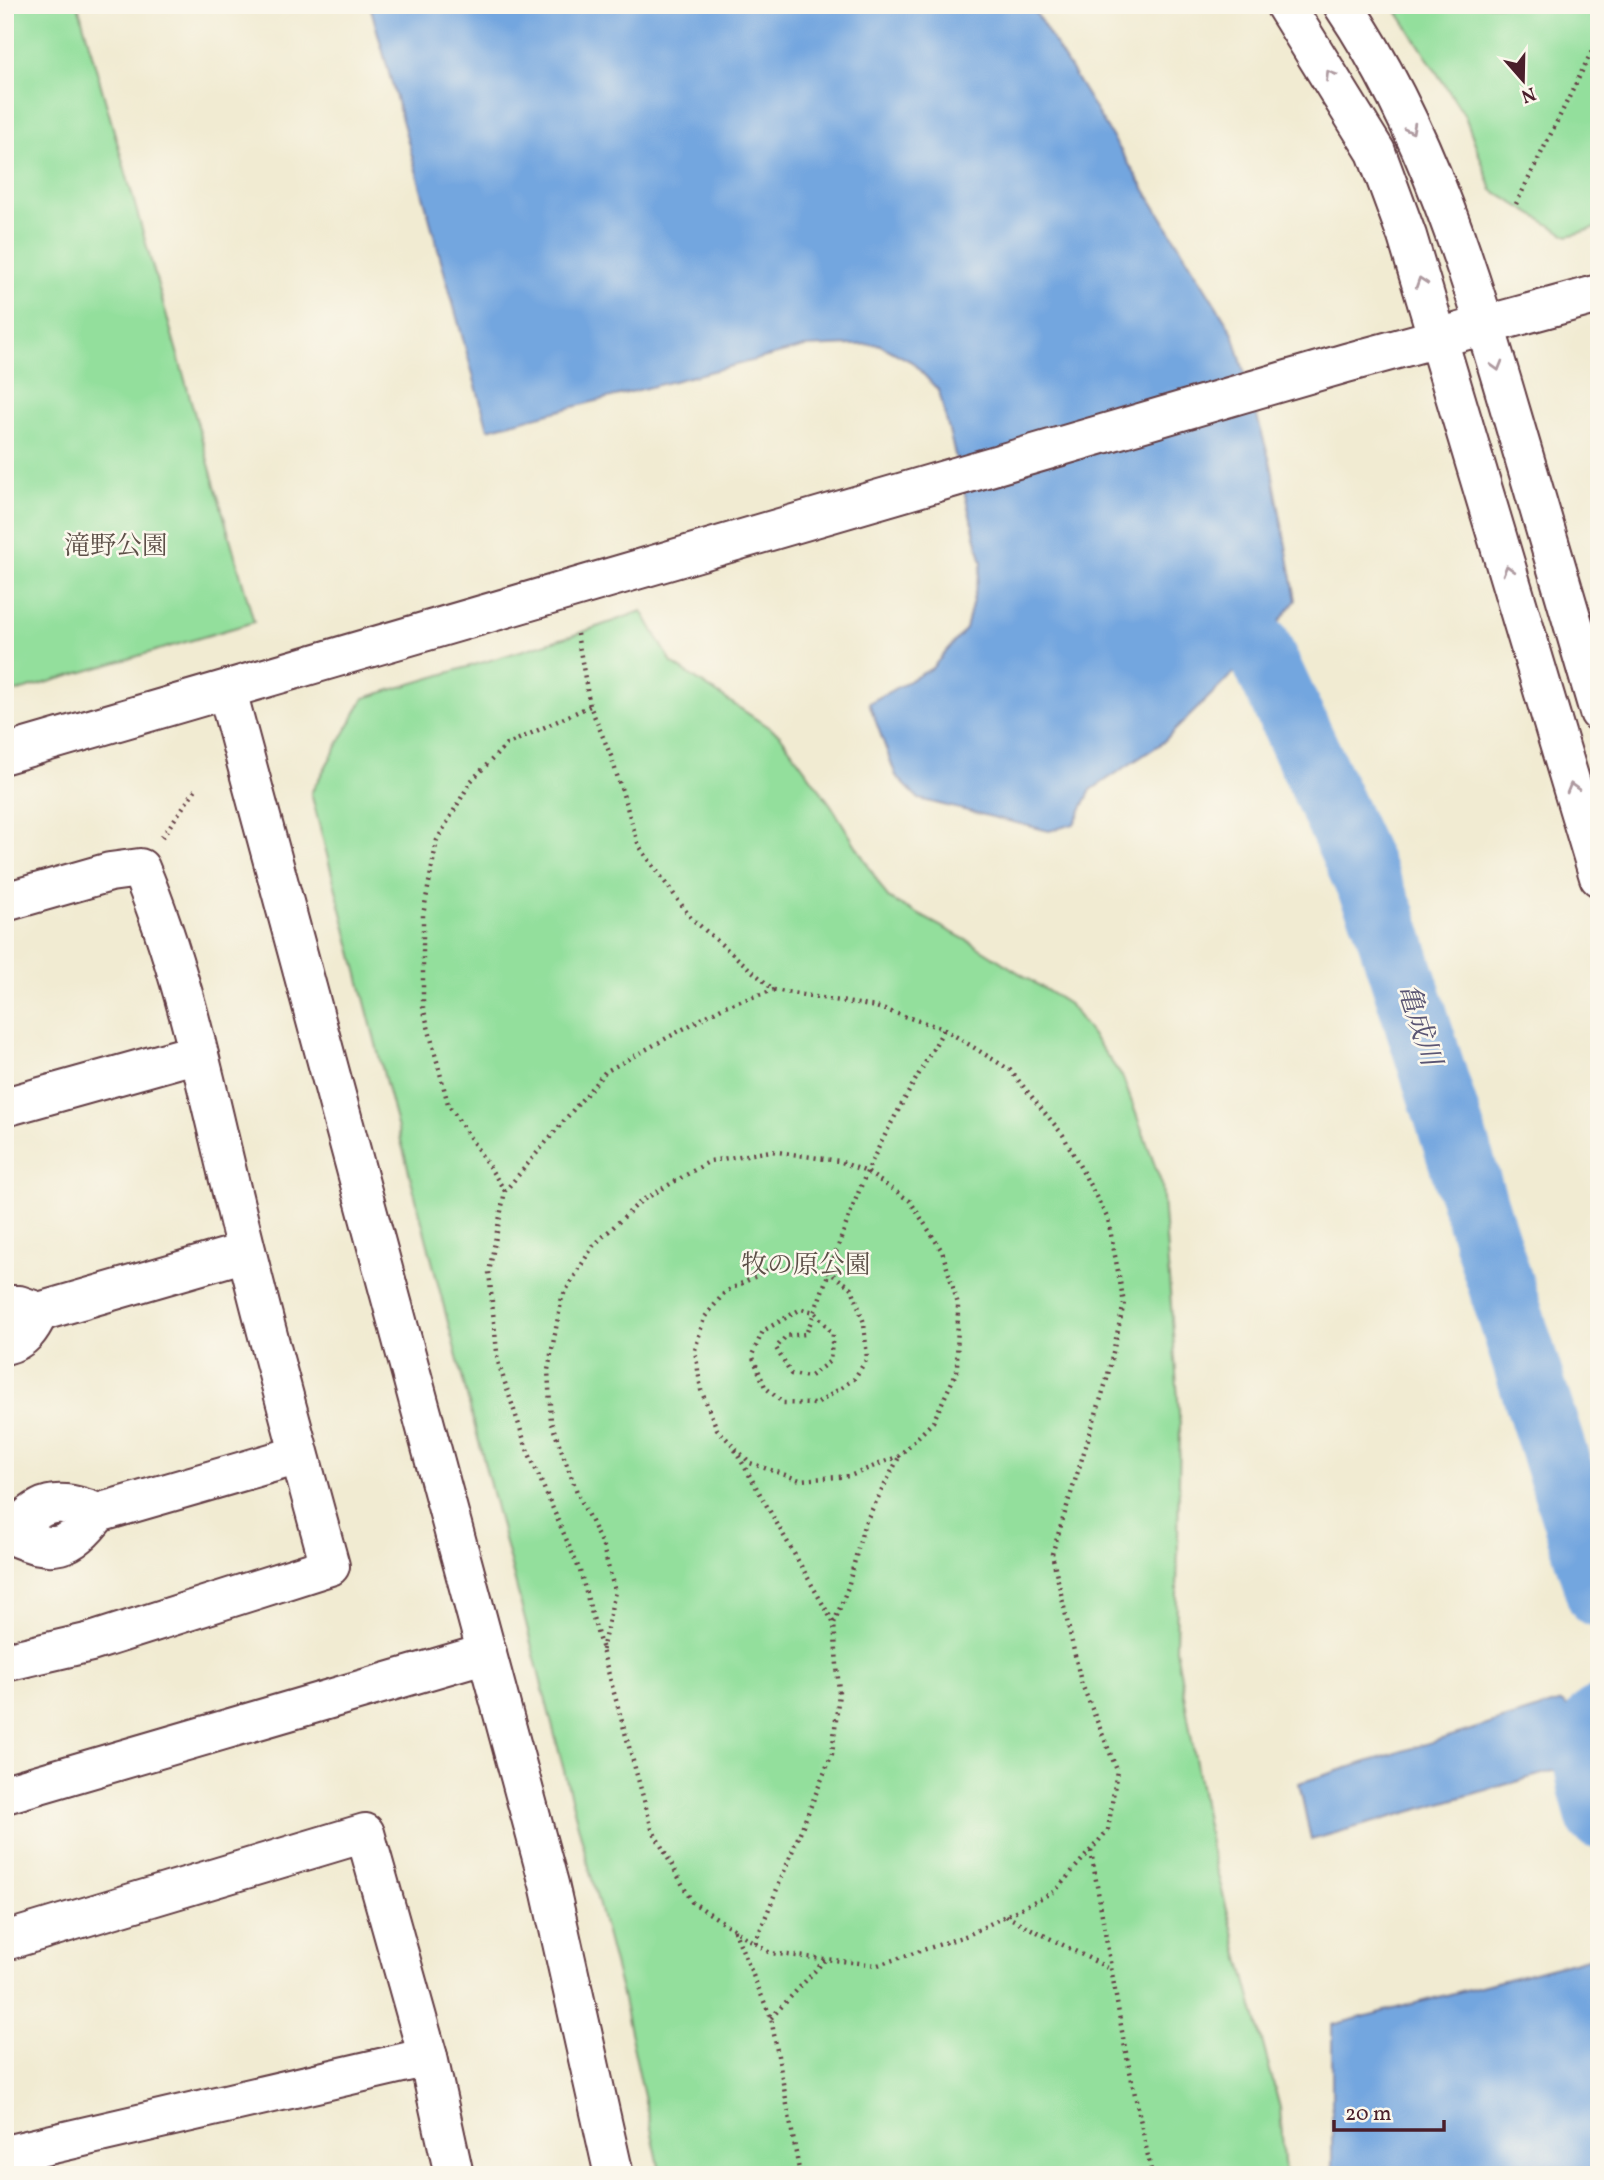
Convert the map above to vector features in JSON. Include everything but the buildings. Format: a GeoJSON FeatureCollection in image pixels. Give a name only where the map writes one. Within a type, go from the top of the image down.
{"type":"FeatureCollection","features":[{"type":"Feature","properties":{"kind":"street"},"geometry":{"type":"LineString","coordinates":[[1284,5],[1376,152],[1439,338],[1599,877]]}},
{"type":"Feature","properties":{"kind":"street"},"geometry":{"type":"LineString","coordinates":[[1343,5],[1359,29],[1417,139],[1454,226],[1599,712]]}},
{"type":"Feature","properties":{"kind":"street"},"geometry":{"type":"LineString","coordinates":[[5,754],[1346,363],[1599,294]]}},
{"type":"Feature","properties":{"kind":"street"},"geometry":{"type":"LineString","coordinates":[[227,691],[549,1884],[614,2175]]}},
{"type":"Feature","properties":{"kind":"street"},"geometry":{"type":"LineString","coordinates":[[5,902],[110,872],[140,868],[152,895],[198,1053],[246,1252],[330,1566],[91,1642],[5,1662]]}},
{"type":"Feature","properties":{"kind":"street"},"geometry":{"type":"LineString","coordinates":[[5,1107],[198,1053]]}},
{"type":"Feature","properties":{"kind":"street"},"geometry":{"type":"LineString","coordinates":[[5,1345],[22,1339],[32,1329],[22,1308],[246,1252]]}},
{"type":"Feature","properties":{"kind":"street"},"geometry":{"type":"LineString","coordinates":[[8,1536],[26,1516],[43,1506],[59,1502],[98,1513],[299,1455]]}},
{"type":"Feature","properties":{"kind":"street"},"geometry":{"type":"LineString","coordinates":[[5,1794],[487,1653]]}},
{"type":"Feature","properties":{"kind":"street"},"geometry":{"type":"LineString","coordinates":[[5,1941],[365,1833],[428,2057],[454,2175]]}},
{"type":"Feature","properties":{"kind":"street"},"geometry":{"type":"LineString","coordinates":[[5,2155],[428,2057]]}},
{"type":"Feature","properties":{"kind":"path"},"geometry":{"type":"LineString","coordinates":[[1516,204],[1599,37]]}},
{"type":"Feature","properties":{"kind":"path"},"geometry":{"type":"LineString","coordinates":[[577,634],[590,706],[611,756],[639,846],[691,918],[774,990]]}},
{"type":"Feature","properties":{"kind":"path"},"geometry":{"type":"LineString","coordinates":[[505,1191],[448,1104],[423,1007],[423,915],[437,840],[471,781],[506,745],[590,706]]}},
{"type":"Feature","properties":{"kind":"path"},"geometry":{"type":"LineString","coordinates":[[140,868],[198,786]]}},
{"type":"Feature","properties":{"kind":"path"},"geometry":{"type":"LineString","coordinates":[[774,990],[876,1007],[944,1029],[1010,1070],[1063,1135],[1108,1219],[1124,1303],[1107,1379],[1052,1554],[1081,1682],[1117,1770],[1108,1830],[1055,1891],[968,1935],[878,1965],[770,1953],[692,1902],[652,1829],[579,1571],[527,1449],[498,1362],[489,1272],[505,1191],[605,1072],[725,1006],[774,990]]}},
{"type":"Feature","properties":{"kind":"path"},"geometry":{"type":"LineString","coordinates":[[899,1456],[850,1476],[800,1480],[750,1463],[718,1429],[701,1390],[695,1350],[704,1318],[725,1292],[765,1271],[809,1265],[830,1273],[852,1288],[864,1323],[867,1359],[854,1380],[817,1405],[783,1403],[765,1387],[752,1355],[764,1331],[801,1309],[815,1312],[833,1334],[830,1361],[809,1377],[791,1374],[781,1362],[776,1348],[786,1336],[806,1334],[815,1312],[830,1273],[867,1172],[944,1029]]}},
{"type":"Feature","properties":{"kind":"path"},"geometry":{"type":"LineString","coordinates":[[602,1650],[615,1592],[603,1547],[577,1492],[551,1422],[548,1370],[562,1297],[593,1246],[641,1201],[710,1161],[771,1151],[839,1160],[867,1172],[910,1201],[942,1251],[958,1304],[957,1371],[933,1422],[899,1456],[864,1525],[848,1587],[834,1623],[839,1693],[832,1754],[754,1943]]}},
{"type":"Feature","properties":{"kind":"path"},"geometry":{"type":"LineString","coordinates":[[732,1444],[834,1623]]}},
{"type":"Feature","properties":{"kind":"path"},"geometry":{"type":"LineString","coordinates":[[1090,1850],[1153,2175]]}},
{"type":"Feature","properties":{"kind":"path"},"geometry":{"type":"LineString","coordinates":[[1006,1916],[1111,1969]]}},
{"type":"Feature","properties":{"kind":"path"},"geometry":{"type":"LineString","coordinates":[[733,1929],[771,2018],[800,2175]]}},
{"type":"Feature","properties":{"kind":"path"},"geometry":{"type":"LineString","coordinates":[[771,2018],[825,1959]]}},
{"type":"Feature","properties":{"kind":"green space","name":"滝野公園"},"geometry":{"type":"Polygon","coordinates":[[[5,5],[78,5],[254,622],[5,695],[5,5]]]}},
{"type":"Feature","properties":{"kind":"green space"},"geometry":{"type":"Polygon","coordinates":[[[1393,5],[1599,5],[1599,227],[1568,236],[1492,190],[1465,116],[1393,5]]]}},
{"type":"Feature","properties":{"kind":"green space","name":"牧の原公園"},"geometry":{"type":"Polygon","coordinates":[[[642,611],[672,663],[780,735],[831,805],[888,898],[970,942],[1070,1005],[1123,1078],[1162,1185],[1180,1426],[1176,1649],[1211,1849],[1280,2108],[1285,2175],[661,2175],[622,1995],[311,793],[364,698],[577,634],[642,611]]]}},
{"type":"Feature","properties":{"kind":"water"},"geometry":{"type":"Polygon","coordinates":[[[370,5],[1031,5],[1233,333],[1271,465],[1296,600],[1259,648],[1162,743],[1091,790],[1074,824],[1049,831],[919,799],[896,776],[869,703],[932,668],[966,629],[982,563],[939,391],[912,362],[878,344],[805,347],[488,429],[370,5]]]}},
{"type":"Feature","properties":{"kind":"water"},"geometry":{"type":"Polygon","coordinates":[[[1561,1702],[1593,1725],[1585,1762],[1311,1840],[1299,1783],[1561,1702]]]}},
{"type":"Feature","properties":{"kind":"water"},"geometry":{"type":"Polygon","coordinates":[[[1599,1955],[1599,2175],[1332,2175],[1332,2025],[1599,1955]]]}},
{"type":"Feature","properties":{"kind":"waterway","name":"亀成川"},"geometry":{"type":"LineString","coordinates":[[1182,599],[1259,648],[1384,918],[1599,1594]]}},
{"type":"Feature","properties":{"kind":"waterway","name":"亀成川"},"geometry":{"type":"LineString","coordinates":[[1599,1719],[1588,1741],[1587,1754],[1589,1779],[1599,1816]]}}]}
